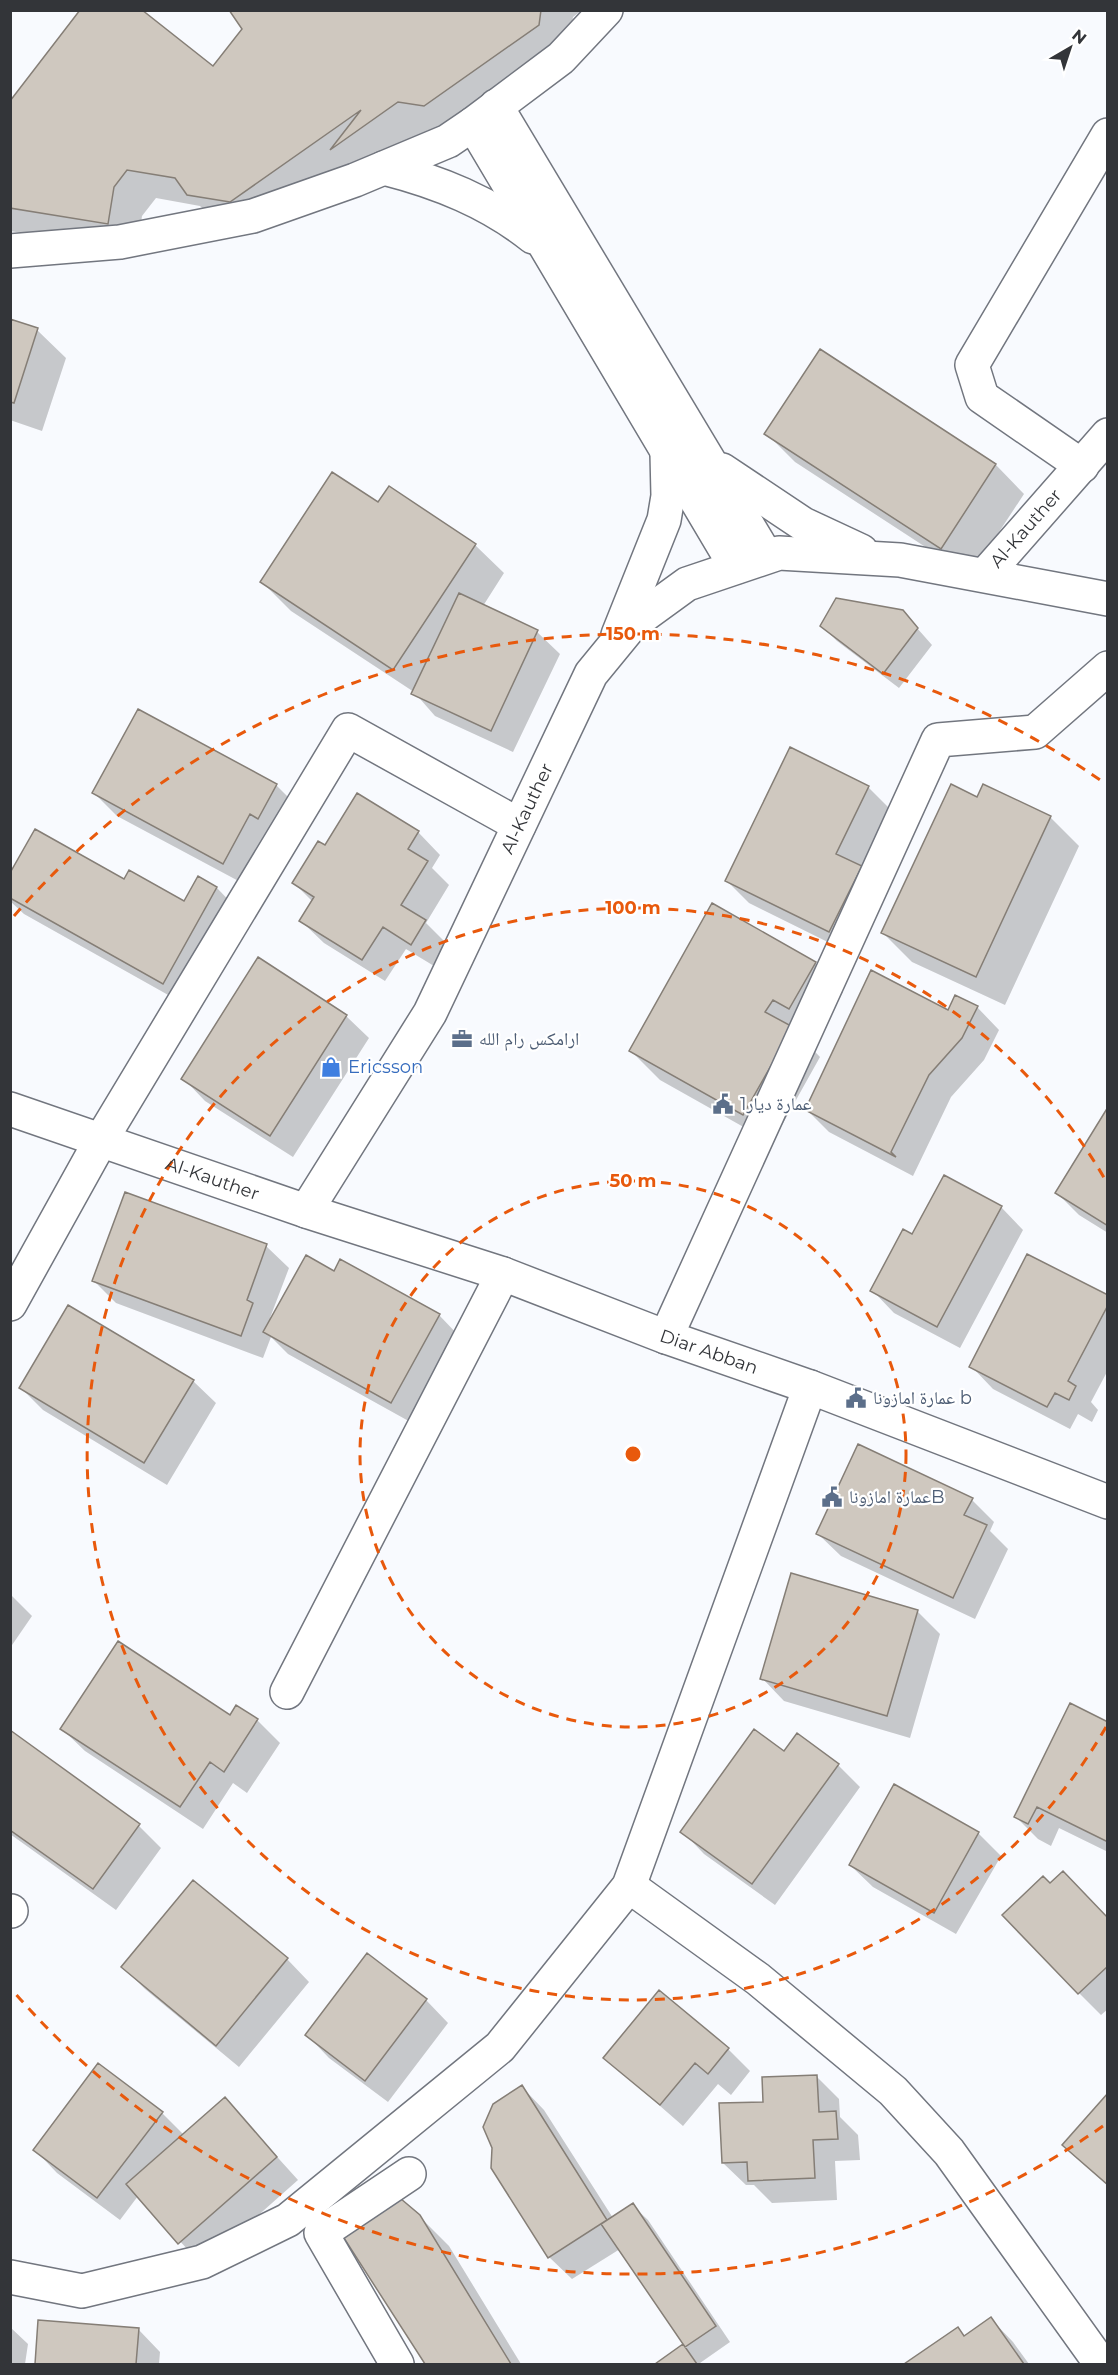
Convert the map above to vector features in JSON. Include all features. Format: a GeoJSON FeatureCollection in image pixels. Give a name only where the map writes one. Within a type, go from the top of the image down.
{"type":"FeatureCollection","features":[{"type":"Feature","properties":{"kind":"street"},"geometry":{"type":"LineString","coordinates":[[10,251],[120,242],[253,216],[384,168],[448,141],[485,115],[561,58],[606,10]]}},
{"type":"Feature","properties":{"kind":"street"},"geometry":{"type":"LineString","coordinates":[[485,115],[545,246],[736,567]]}},
{"type":"Feature","properties":{"kind":"street"},"geometry":{"type":"LineString","coordinates":[[485,115],[708,459],[766,556]]}},
{"type":"Feature","properties":{"kind":"street"},"geometry":{"type":"LineString","coordinates":[[1082,466],[982,397],[972,364],[1107,135]]}},
{"type":"Feature","properties":{"kind":"street"},"geometry":{"type":"LineString","coordinates":[[384,168],[429,179],[469,196],[507,216],[545,246]]}},
{"type":"Feature","properties":{"kind":"street","name":"Al-Kauther"},"geometry":{"type":"LineString","coordinates":[[10,1109],[306,1211],[429,1013],[591,674],[632,624],[687,584],[779,552],[879,559],[985,575],[1107,435]]}},
{"type":"Feature","properties":{"kind":"street"},"geometry":{"type":"LineString","coordinates":[[612,649],[664,520],[668,496],[667,451]]}},
{"type":"Feature","properties":{"kind":"street"},"geometry":{"type":"LineString","coordinates":[[708,459],[772,506],[803,524],[879,559]]}},
{"type":"Feature","properties":{"kind":"street"},"geometry":{"type":"LineString","coordinates":[[985,575],[1107,599]]}},
{"type":"Feature","properties":{"kind":"street"},"geometry":{"type":"LineString","coordinates":[[666,1337],[938,740],[1035,732],[1107,668]]}},
{"type":"Feature","properties":{"kind":"street"},"geometry":{"type":"LineString","coordinates":[[10,1304],[101,1140],[348,730],[519,825]]}},
{"type":"Feature","properties":{"kind":"street","name":"Diar Abban"},"geometry":{"type":"LineString","coordinates":[[306,1211],[503,1274],[1107,1502]]}},
{"type":"Feature","properties":{"kind":"street"},"geometry":{"type":"LineString","coordinates":[[287,1692],[503,1274]]}},
{"type":"Feature","properties":{"kind":"street"},"geometry":{"type":"LineString","coordinates":[[10,2277],[82,2291],[202,2262],[288,2220],[500,2047],[629,1886],[810,1388]]}},
{"type":"Feature","properties":{"kind":"street"},"geometry":{"type":"LineString","coordinates":[[629,1886],[758,1979],[893,2091],[949,2152],[1101,2364]]}},
{"type":"Feature","properties":{"kind":"street"},"geometry":{"type":"LineString","coordinates":[[397,2364],[321,2233],[409,2174]]}},
{"type":"Feature","properties":{"kind":"building"},"geometry":{"type":"Polygon","coordinates":[[[80,10],[142,10],[213,66],[242,29],[229,10],[541,10],[539,25],[424,106],[398,102],[330,150],[361,110],[230,202],[187,195],[175,178],[127,170],[114,187],[108,224],[10,208],[10,101],[80,10]]]}},
{"type":"Feature","properties":{"kind":"building"},"geometry":{"type":"Polygon","coordinates":[[[10,319],[38,328],[14,403],[10,402],[10,319]]]}},
{"type":"Feature","properties":{"kind":"building"},"geometry":{"type":"Polygon","coordinates":[[[820,349],[996,464],[941,549],[764,434],[820,349]]]}},
{"type":"Feature","properties":{"kind":"building"},"geometry":{"type":"Polygon","coordinates":[[[332,472],[378,502],[389,486],[476,544],[393,670],[260,582],[332,472]]]}},
{"type":"Feature","properties":{"kind":"building"},"geometry":{"type":"Polygon","coordinates":[[[459,593],[538,630],[491,731],[411,694],[459,593]]]}},
{"type":"Feature","properties":{"kind":"building"},"geometry":{"type":"Polygon","coordinates":[[[836,598],[903,610],[918,628],[883,674],[820,626],[836,598]]]}},
{"type":"Feature","properties":{"kind":"building"},"geometry":{"type":"Polygon","coordinates":[[[138,709],[277,784],[258,819],[250,814],[223,864],[92,793],[138,709]]]}},
{"type":"Feature","properties":{"kind":"building"},"geometry":{"type":"Polygon","coordinates":[[[790,747],[869,786],[836,854],[862,866],[829,932],[725,881],[790,747]]]}},
{"type":"Feature","properties":{"kind":"building"},"geometry":{"type":"Polygon","coordinates":[[[951,784],[977,797],[983,784],[1051,816],[976,977],[881,933],[951,784]]]}},
{"type":"Feature","properties":{"kind":"building"},"geometry":{"type":"Polygon","coordinates":[[[357,793],[419,831],[408,849],[428,861],[401,905],[426,920],[411,945],[383,927],[362,960],[299,921],[314,897],[292,883],[318,841],[325,845],[357,793]]]}},
{"type":"Feature","properties":{"kind":"building"},"geometry":{"type":"Polygon","coordinates":[[[35,829],[124,879],[129,870],[184,901],[198,876],[217,887],[163,984],[10,898],[10,873],[35,829]]]}},
{"type":"Feature","properties":{"kind":"building"},"geometry":{"type":"Polygon","coordinates":[[[712,903],[816,962],[789,1009],[773,1000],[765,1012],[793,1027],[743,1115],[629,1051],[712,903]]]}},
{"type":"Feature","properties":{"kind":"building"},"geometry":{"type":"Polygon","coordinates":[[[258,957],[347,1015],[270,1136],[181,1079],[258,957]]]}},
{"type":"Feature","properties":{"kind":"building"},"geometry":{"type":"Polygon","coordinates":[[[871,970],[948,1010],[955,995],[978,1006],[962,1038],[929,1075],[891,1152],[896,1157],[805,1110],[871,970]]]}},
{"type":"Feature","properties":{"kind":"building"},"geometry":{"type":"Polygon","coordinates":[[[1108,1107],[1108,1226],[1055,1193],[1108,1107]]]}},
{"type":"Feature","properties":{"kind":"building"},"geometry":{"type":"Polygon","coordinates":[[[944,1175],[1002,1206],[937,1327],[870,1291],[903,1229],[912,1234],[944,1175]]]}},
{"type":"Feature","properties":{"kind":"building"},"geometry":{"type":"Polygon","coordinates":[[[125,1192],[267,1244],[247,1300],[253,1303],[241,1336],[92,1281],[125,1192]]]}},
{"type":"Feature","properties":{"kind":"building"},"geometry":{"type":"Polygon","coordinates":[[[1027,1254],[1108,1295],[1108,1305],[1068,1381],[1076,1386],[1069,1400],[1055,1393],[1047,1407],[969,1367],[1027,1254]]]}},
{"type":"Feature","properties":{"kind":"building"},"geometry":{"type":"Polygon","coordinates":[[[306,1255],[334,1271],[340,1259],[440,1314],[391,1403],[263,1332],[306,1255]]]}},
{"type":"Feature","properties":{"kind":"building"},"geometry":{"type":"Polygon","coordinates":[[[68,1305],[194,1380],[144,1463],[19,1388],[68,1305]]]}},
{"type":"Feature","properties":{"kind":"building"},"geometry":{"type":"Polygon","coordinates":[[[858,1444],[973,1498],[964,1515],[987,1525],[953,1598],[816,1534],[858,1444]]]}},
{"type":"Feature","properties":{"kind":"building"},"geometry":{"type":"Polygon","coordinates":[[[791,1573],[918,1610],[887,1716],[760,1679],[791,1573]]]}},
{"type":"Feature","properties":{"kind":"building"},"geometry":{"type":"Polygon","coordinates":[[[118,1641],[230,1715],[236,1705],[258,1719],[224,1772],[210,1762],[180,1807],[60,1729],[118,1641]]]}},
{"type":"Feature","properties":{"kind":"building"},"geometry":{"type":"Polygon","coordinates":[[[1070,1703],[1108,1722],[1108,1842],[1037,1807],[1028,1824],[1014,1817],[1070,1703]]]}},
{"type":"Feature","properties":{"kind":"building"},"geometry":{"type":"Polygon","coordinates":[[[754,1729],[784,1751],[797,1733],[839,1764],[752,1884],[680,1832],[754,1729]]]}},
{"type":"Feature","properties":{"kind":"building"},"geometry":{"type":"Polygon","coordinates":[[[10,1730],[140,1824],[93,1889],[10,1830],[10,1730]]]}},
{"type":"Feature","properties":{"kind":"building"},"geometry":{"type":"Polygon","coordinates":[[[894,1784],[979,1832],[934,1913],[849,1865],[894,1784]]]}},
{"type":"Feature","properties":{"kind":"building"},"geometry":{"type":"Polygon","coordinates":[[[1063,1871],[1108,1918],[1108,1966],[1078,1994],[1002,1915],[1043,1876],[1050,1883],[1063,1871]]]}},
{"type":"Feature","properties":{"kind":"building"},"geometry":{"type":"Polygon","coordinates":[[[193,1880],[288,1958],[216,2046],[121,1967],[193,1880]]]}},
{"type":"Feature","properties":{"kind":"building"},"geometry":{"type":"Polygon","coordinates":[[[367,1953],[427,1999],[365,2081],[305,2035],[367,1953]]]}},
{"type":"Feature","properties":{"kind":"building"},"geometry":{"type":"Polygon","coordinates":[[[659,1990],[729,2048],[708,2074],[695,2063],[660,2105],[603,2058],[659,1990]]]}},
{"type":"Feature","properties":{"kind":"building"},"geometry":{"type":"Polygon","coordinates":[[[98,2063],[163,2112],[97,2198],[33,2150],[98,2063]]]}},
{"type":"Feature","properties":{"kind":"building"},"geometry":{"type":"Polygon","coordinates":[[[817,2075],[819,2112],[836,2111],[838,2139],[813,2140],[815,2178],[748,2181],[747,2162],[722,2163],[719,2103],[763,2102],[762,2077],[817,2075]]]}},
{"type":"Feature","properties":{"kind":"building"},"geometry":{"type":"Polygon","coordinates":[[[522,2085],[607,2220],[548,2258],[491,2168],[492,2148],[483,2127],[493,2104],[522,2085]]]}},
{"type":"Feature","properties":{"kind":"building"},"geometry":{"type":"Polygon","coordinates":[[[1108,2093],[1108,2185],[1062,2145],[1108,2093]]]}},
{"type":"Feature","properties":{"kind":"building"},"geometry":{"type":"Polygon","coordinates":[[[225,2097],[277,2157],[178,2244],[126,2184],[225,2097]]]}},
{"type":"Feature","properties":{"kind":"building"},"geometry":{"type":"Polygon","coordinates":[[[394,2193],[420,2215],[511,2364],[425,2364],[342,2235],[394,2193]]]}},
{"type":"Feature","properties":{"kind":"building"},"geometry":{"type":"Polygon","coordinates":[[[633,2203],[716,2326],[685,2347],[601,2224],[633,2203]]]}},
{"type":"Feature","properties":{"kind":"building"},"geometry":{"type":"Polygon","coordinates":[[[991,2317],[1024,2364],[904,2364],[958,2327],[964,2336],[991,2317]]]}},
{"type":"Feature","properties":{"kind":"building"},"geometry":{"type":"Polygon","coordinates":[[[38,2320],[139,2328],[136,2364],[35,2364],[38,2320]]]}},
{"type":"Feature","properties":{"kind":"building"},"geometry":{"type":"Polygon","coordinates":[[[683,2344],[697,2364],[655,2364],[683,2344]]]}},
{"type":"Feature","properties":{"kind":"place","name":"ارامكس رام الله"},"geometry":{"type":"Point","coordinates":[462,1039]}},
{"type":"Feature","properties":{"kind":"place","name":"Ericsson"},"geometry":{"type":"Point","coordinates":[331,1067]}},
{"type":"Feature","properties":{"kind":"place","name":"عمارة ديار1"},"geometry":{"type":"Point","coordinates":[723,1104]}},
{"type":"Feature","properties":{"kind":"place","name":"عمارة امازونا b"},"geometry":{"type":"Point","coordinates":[856,1398]}},
{"type":"Feature","properties":{"kind":"place","name":"عمارة امازوناB"},"geometry":{"type":"Point","coordinates":[832,1497]}}]}
